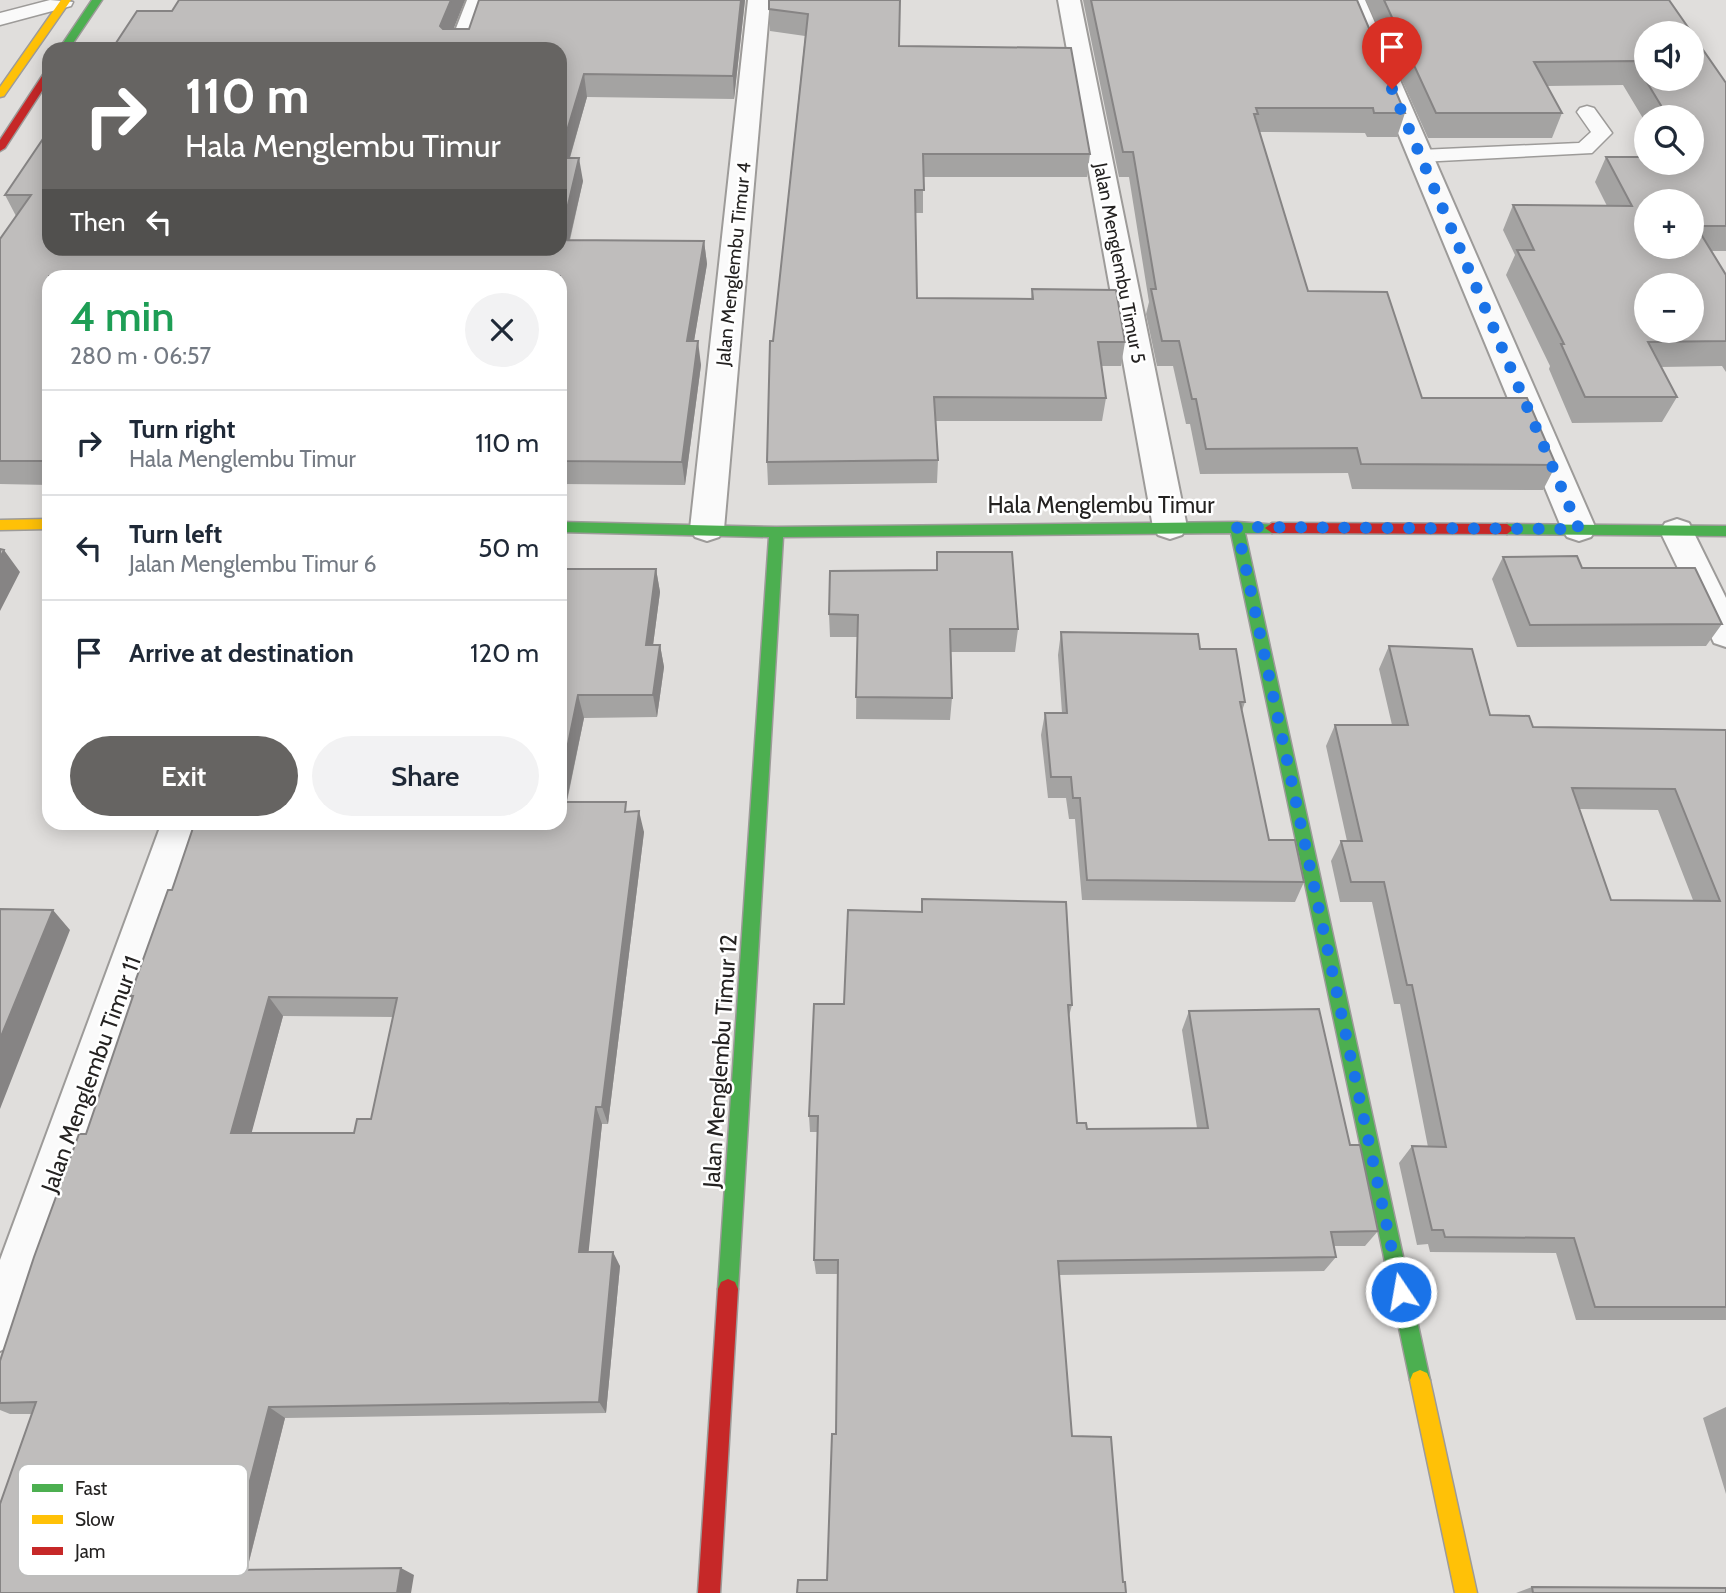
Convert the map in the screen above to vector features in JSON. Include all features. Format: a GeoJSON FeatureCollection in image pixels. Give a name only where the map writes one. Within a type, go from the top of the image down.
{"type":"FeatureCollection","features":[{"type":"Feature","properties":{"kind":"street"},"geometry":{"type":"LineString","coordinates":[[69,42],[97,0]]}},
{"type":"Feature","properties":{"kind":"street"},"geometry":{"type":"LineString","coordinates":[[463,42],[478,0]]}},
{"type":"Feature","properties":{"kind":"street","name":"Jalan Menglembu Timur 4"},"geometry":{"type":"LineString","coordinates":[[707,529],[759,0]]}},
{"type":"Feature","properties":{"kind":"street","name":"Jalan Menglembu Timur 5"},"geometry":{"type":"LineString","coordinates":[[1069,0],[1170,527]]}},
{"type":"Feature","properties":{"kind":"street"},"geometry":{"type":"LineString","coordinates":[[1354,0],[1579,529]]}},
{"type":"Feature","properties":{"kind":"street"},"geometry":{"type":"LineString","coordinates":[[2,89],[65,1]]}},
{"type":"Feature","properties":{"kind":"street"},"geometry":{"type":"LineString","coordinates":[[0,148],[42,83]]}},
{"type":"Feature","properties":{"kind":"street"},"geometry":{"type":"LineString","coordinates":[[0,525],[42,524]]}},
{"type":"Feature","properties":{"kind":"street","name":"Hala Menglembu Timur"},"geometry":{"type":"LineString","coordinates":[[567,527],[776,532],[1170,527],[1726,531]]}},
{"type":"Feature","properties":{"kind":"street"},"geometry":{"type":"LineString","coordinates":[[1237,527],[1466,1593]]}},
{"type":"Feature","properties":{"kind":"street"},"geometry":{"type":"LineString","coordinates":[[1677,531],[1726,634]]}},
{"type":"Feature","properties":{"kind":"street","name":"Jalan Menglembu Timur 12"},"geometry":{"type":"LineString","coordinates":[[709,1593],[776,532]]}},
{"type":"Feature","properties":{"kind":"street","name":"Jalan Menglembu Timur 11"},"geometry":{"type":"LineString","coordinates":[[0,1326],[178,830]]}},
{"type":"Feature","properties":{"kind":"lane"},"geometry":{"type":"LineString","coordinates":[[0,19],[65,1]]}},
{"type":"Feature","properties":{"kind":"lane"},"geometry":{"type":"LineString","coordinates":[[1420,156],[1585,149],[1602,133],[1587,112]]}},
{"type":"Feature","properties":{"kind":"building"},"geometry":{"type":"Polygon","coordinates":[[[179,0],[451,0],[440,26],[443,29],[469,29],[479,0],[741,0],[733,76],[584,74],[567,131],[567,42],[117,42],[137,11],[172,11],[179,0]]]}},
{"type":"Feature","properties":{"kind":"building"},"geometry":{"type":"Polygon","coordinates":[[[769,0],[900,0],[899,46],[1071,48],[1090,154],[923,154],[924,190],[915,190],[917,298],[1033,299],[1032,289],[1116,290],[1125,342],[1098,342],[1106,398],[934,397],[938,460],[767,462],[770,341],[773,341],[808,14],[769,9],[769,0]]]}},
{"type":"Feature","properties":{"kind":"building"},"geometry":{"type":"Polygon","coordinates":[[[1091,0],[1357,0],[1405,113],[1374,113],[1373,108],[1256,108],[1258,114],[1254,114],[1308,291],[1387,292],[1422,398],[1527,398],[1556,465],[1361,464],[1357,448],[1206,449],[1196,399],[1192,399],[1179,341],[1162,341],[1151,289],[1156,289],[1133,152],[1123,152],[1091,0]]]}},
{"type":"Feature","properties":{"kind":"building"},"geometry":{"type":"Polygon","coordinates":[[[1384,0],[1669,0],[1684,21],[1634,21],[1634,61],[1534,62],[1562,113],[1436,113],[1384,0]]]}},
{"type":"Feature","properties":{"kind":"building"},"geometry":{"type":"Polygon","coordinates":[[[1704,51],[1726,83],[1726,226],[1704,226],[1704,189],[1634,189],[1634,259],[1704,259],[1704,239],[1726,275],[1726,341],[1704,341],[1704,273],[1634,273],[1634,343],[1649,343],[1677,397],[1585,397],[1561,344],[1564,344],[1517,250],[1534,250],[1513,205],[1632,206],[1606,157],[1634,157],[1634,175],[1704,175],[1704,105],[1661,105],[1652,91],[1704,91],[1704,51]]]}},
{"type":"Feature","properties":{"kind":"building"},"geometry":{"type":"Polygon","coordinates":[[[42,140],[42,256],[567,256],[567,240],[704,241],[687,341],[698,341],[682,462],[567,461],[567,270],[42,270],[42,461],[0,461],[0,239],[31,195],[5,195],[42,140]]]}},
{"type":"Feature","properties":{"kind":"building"},"geometry":{"type":"Polygon","coordinates":[[[567,158],[579,158],[567,209],[567,158]]]}},
{"type":"Feature","properties":{"kind":"building"},"geometry":{"type":"Polygon","coordinates":[[[937,552],[1012,552],[1018,629],[950,629],[952,698],[856,697],[858,615],[829,614],[830,571],[937,570],[937,552]]]}},
{"type":"Feature","properties":{"kind":"building"},"geometry":{"type":"Polygon","coordinates":[[[1577,556],[1582,568],[1695,568],[1722,624],[1530,625],[1503,557],[1577,556]]]}},
{"type":"Feature","properties":{"kind":"building"},"geometry":{"type":"Polygon","coordinates":[[[567,569],[656,569],[646,645],[660,645],[653,695],[578,695],[567,749],[567,569]]]}},
{"type":"Feature","properties":{"kind":"building"},"geometry":{"type":"Polygon","coordinates":[[[1061,632],[1198,634],[1200,649],[1236,649],[1245,702],[1240,702],[1269,840],[1295,840],[1304,882],[1087,880],[1080,798],[1073,798],[1071,777],[1051,777],[1045,713],[1067,713],[1061,632]]]}},
{"type":"Feature","properties":{"kind":"building"},"geometry":{"type":"Polygon","coordinates":[[[1389,646],[1472,649],[1490,715],[1529,716],[1533,727],[1726,730],[1726,1307],[1595,1307],[1574,1238],[1445,1237],[1443,1230],[1432,1230],[1412,1146],[1446,1147],[1412,985],[1407,985],[1384,882],[1351,882],[1341,841],[1362,841],[1335,725],[1408,725],[1389,646]],[[1572,788],[1611,900],[1720,901],[1675,789],[1572,788]]]}},
{"type":"Feature","properties":{"kind":"building"},"geometry":{"type":"Polygon","coordinates":[[[567,802],[626,802],[625,812],[639,811],[602,1107],[596,1107],[579,1252],[613,1252],[599,1402],[269,1407],[248,1488],[248,1464],[18,1464],[18,1576],[248,1576],[248,1570],[401,1568],[397,1593],[0,1593],[0,1504],[36,1402],[0,1403],[0,1361],[79,1134],[86,1134],[133,996],[130,996],[168,890],[172,890],[192,830],[567,830],[567,802]],[[269,997],[231,1133],[354,1133],[357,1119],[371,1119],[397,998],[269,997]]]}},
{"type":"Feature","properties":{"kind":"building"},"geometry":{"type":"Polygon","coordinates":[[[922,899],[1066,902],[1072,1005],[1068,1005],[1077,1123],[1086,1123],[1087,1129],[1208,1128],[1189,1011],[1319,1009],[1350,1145],[1360,1145],[1378,1231],[1331,1232],[1336,1257],[1058,1261],[1072,1436],[1111,1437],[1126,1593],[797,1593],[798,1580],[827,1580],[832,1434],[836,1434],[838,1260],[814,1260],[818,1116],[809,1116],[814,1004],[844,1004],[848,910],[922,912],[922,899]]]}},
{"type":"Feature","properties":{"kind":"building"},"geometry":{"type":"Polygon","coordinates":[[[0,909],[53,910],[0,1039],[0,909]]]}},
{"type":"Feature","properties":{"kind":"building"},"geometry":{"type":"Polygon","coordinates":[[[1532,1587],[1726,1588],[1726,1593],[1533,1593],[1532,1587]]]}},
{"type":"Feature","properties":{"kind":"traffic: fast"},"geometry":{"type":"LineString","coordinates":[[69,42],[97,0]]}},
{"type":"Feature","properties":{"kind":"traffic: fast"},"geometry":{"type":"LineString","coordinates":[[567,527],[776,532],[1272,528]]}},
{"type":"Feature","properties":{"kind":"traffic: fast"},"geometry":{"type":"LineString","coordinates":[[1237,527],[1420,1380]]}},
{"type":"Feature","properties":{"kind":"traffic: fast"},"geometry":{"type":"LineString","coordinates":[[1507,529],[1726,531]]}},
{"type":"Feature","properties":{"kind":"traffic: fast"},"geometry":{"type":"LineString","coordinates":[[728,1289],[776,532]]}},
{"type":"Feature","properties":{"kind":"traffic: slow"},"geometry":{"type":"LineString","coordinates":[[0,94],[66,0]]}},
{"type":"Feature","properties":{"kind":"traffic: slow"},"geometry":{"type":"LineString","coordinates":[[0,525],[42,524]]}},
{"type":"Feature","properties":{"kind":"traffic: slow"},"geometry":{"type":"LineString","coordinates":[[1420,1380],[1466,1593]]}},
{"type":"Feature","properties":{"kind":"traffic: jam"},"geometry":{"type":"LineString","coordinates":[[0,148],[42,83]]}},
{"type":"Feature","properties":{"kind":"traffic: jam"},"geometry":{"type":"LineString","coordinates":[[1272,528],[1507,529]]}},
{"type":"Feature","properties":{"kind":"traffic: jam"},"geometry":{"type":"LineString","coordinates":[[709,1593],[728,1289]]}},
{"type":"Feature","properties":{"kind":"route"},"geometry":{"type":"LineString","coordinates":[[1392,89],[1579,529],[1237,527],[1401,1292]]}}]}
